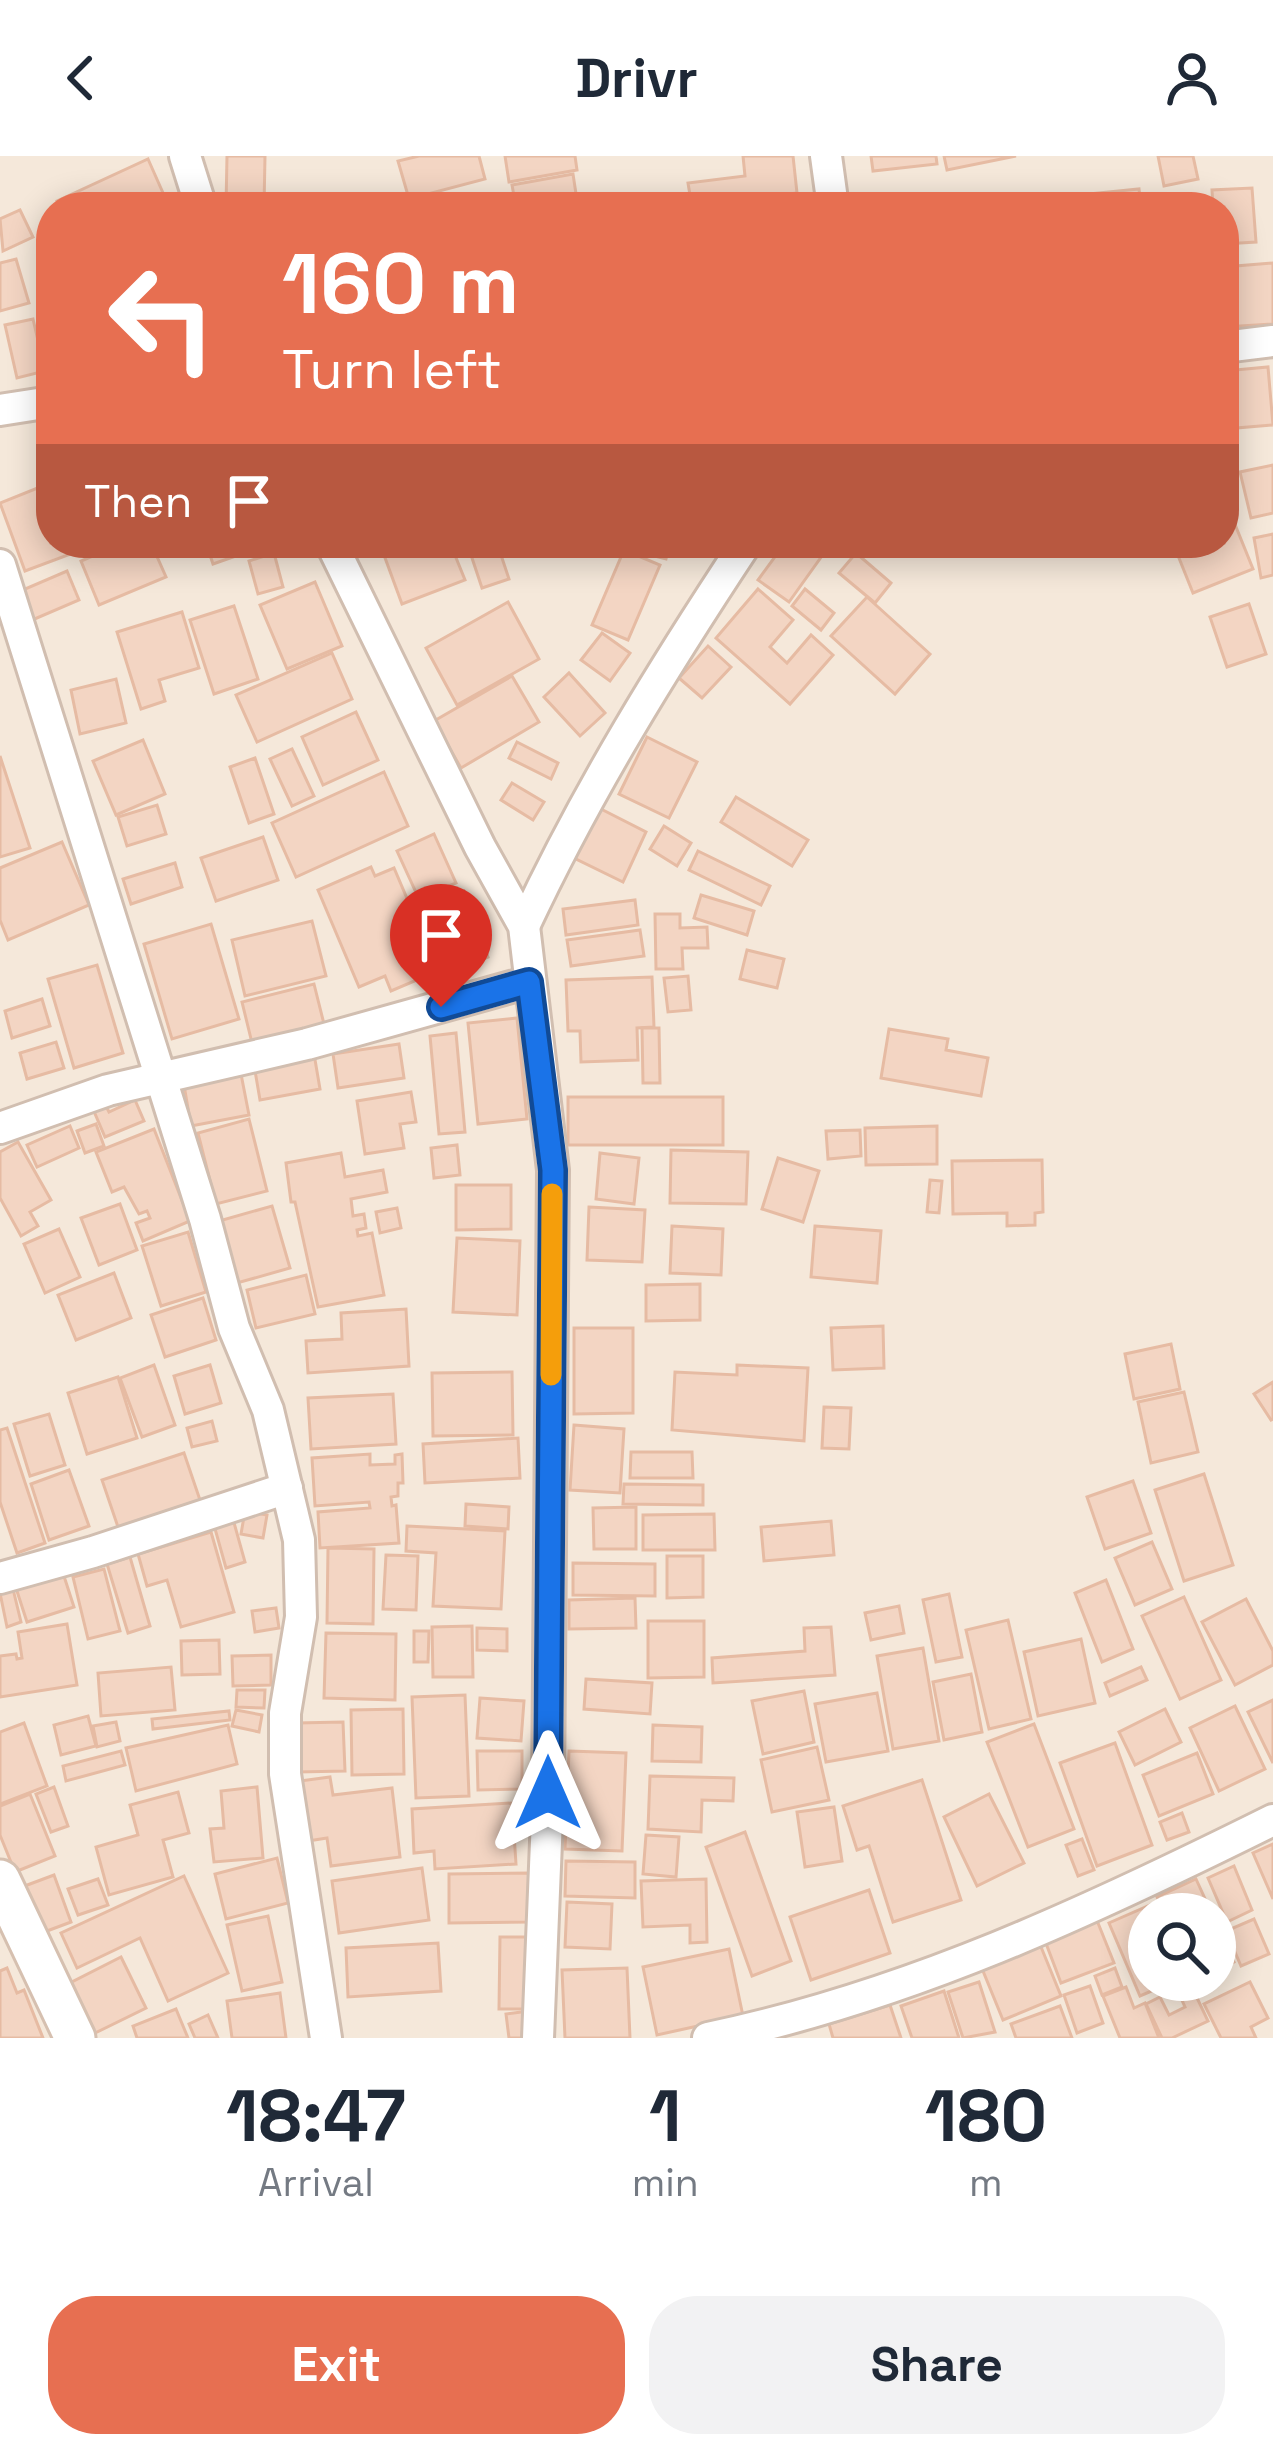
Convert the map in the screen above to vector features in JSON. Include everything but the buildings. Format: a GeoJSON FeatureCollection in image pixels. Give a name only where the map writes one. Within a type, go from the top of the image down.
{"type":"FeatureCollection","features":[{"type":"Feature","properties":{"kind":"street"},"geometry":{"type":"LineString","coordinates":[[185,156],[196,192]]}},
{"type":"Feature","properties":{"kind":"street"},"geometry":{"type":"LineString","coordinates":[[826,156],[831,192]]}},
{"type":"Feature","properties":{"kind":"street"},"geometry":{"type":"LineString","coordinates":[[1239,345],[1273,341]]}},
{"type":"Feature","properties":{"kind":"street"},"geometry":{"type":"LineString","coordinates":[[0,410],[36,404]]}},
{"type":"Feature","properties":{"kind":"street"},"geometry":{"type":"LineString","coordinates":[[338,558],[480,847],[524,926],[553,1170],[548,1793],[538,2038]]}},
{"type":"Feature","properties":{"kind":"street"},"geometry":{"type":"LineString","coordinates":[[524,926],[571,826],[656,679],[736,558]]}},
{"type":"Feature","properties":{"kind":"street"},"geometry":{"type":"LineString","coordinates":[[0,565],[205,1219],[234,1328],[268,1410],[299,1540],[302,1617],[285,1713],[285,1774],[326,2038]]}},
{"type":"Feature","properties":{"kind":"street"},"geometry":{"type":"LineString","coordinates":[[0,1129],[159,1076],[308,1044],[529,982]]}},
{"type":"Feature","properties":{"kind":"street"},"geometry":{"type":"LineString","coordinates":[[0,1578],[287,1488]]}},
{"type":"Feature","properties":{"kind":"street"},"geometry":{"type":"LineString","coordinates":[[708,2038],[790,2030],[1096,1909],[1273,1820]]}},
{"type":"Feature","properties":{"kind":"street"},"geometry":{"type":"LineString","coordinates":[[5,1903],[75,2038]]}},
{"type":"Feature","properties":{"kind":"shaded area"},"geometry":{"type":"Polygon","coordinates":[[[0,156],[1273,156],[1273,2038],[0,2038],[0,156]]]}},
{"type":"Feature","properties":{"kind":"slow traffic"},"geometry":{"type":"LineString","coordinates":[[551,1375],[552,1194]]}},
{"type":"Feature","properties":{"kind":"route"},"geometry":{"type":"LineString","coordinates":[[441,1007],[529,982],[553,1170],[548,1793]]}}]}
